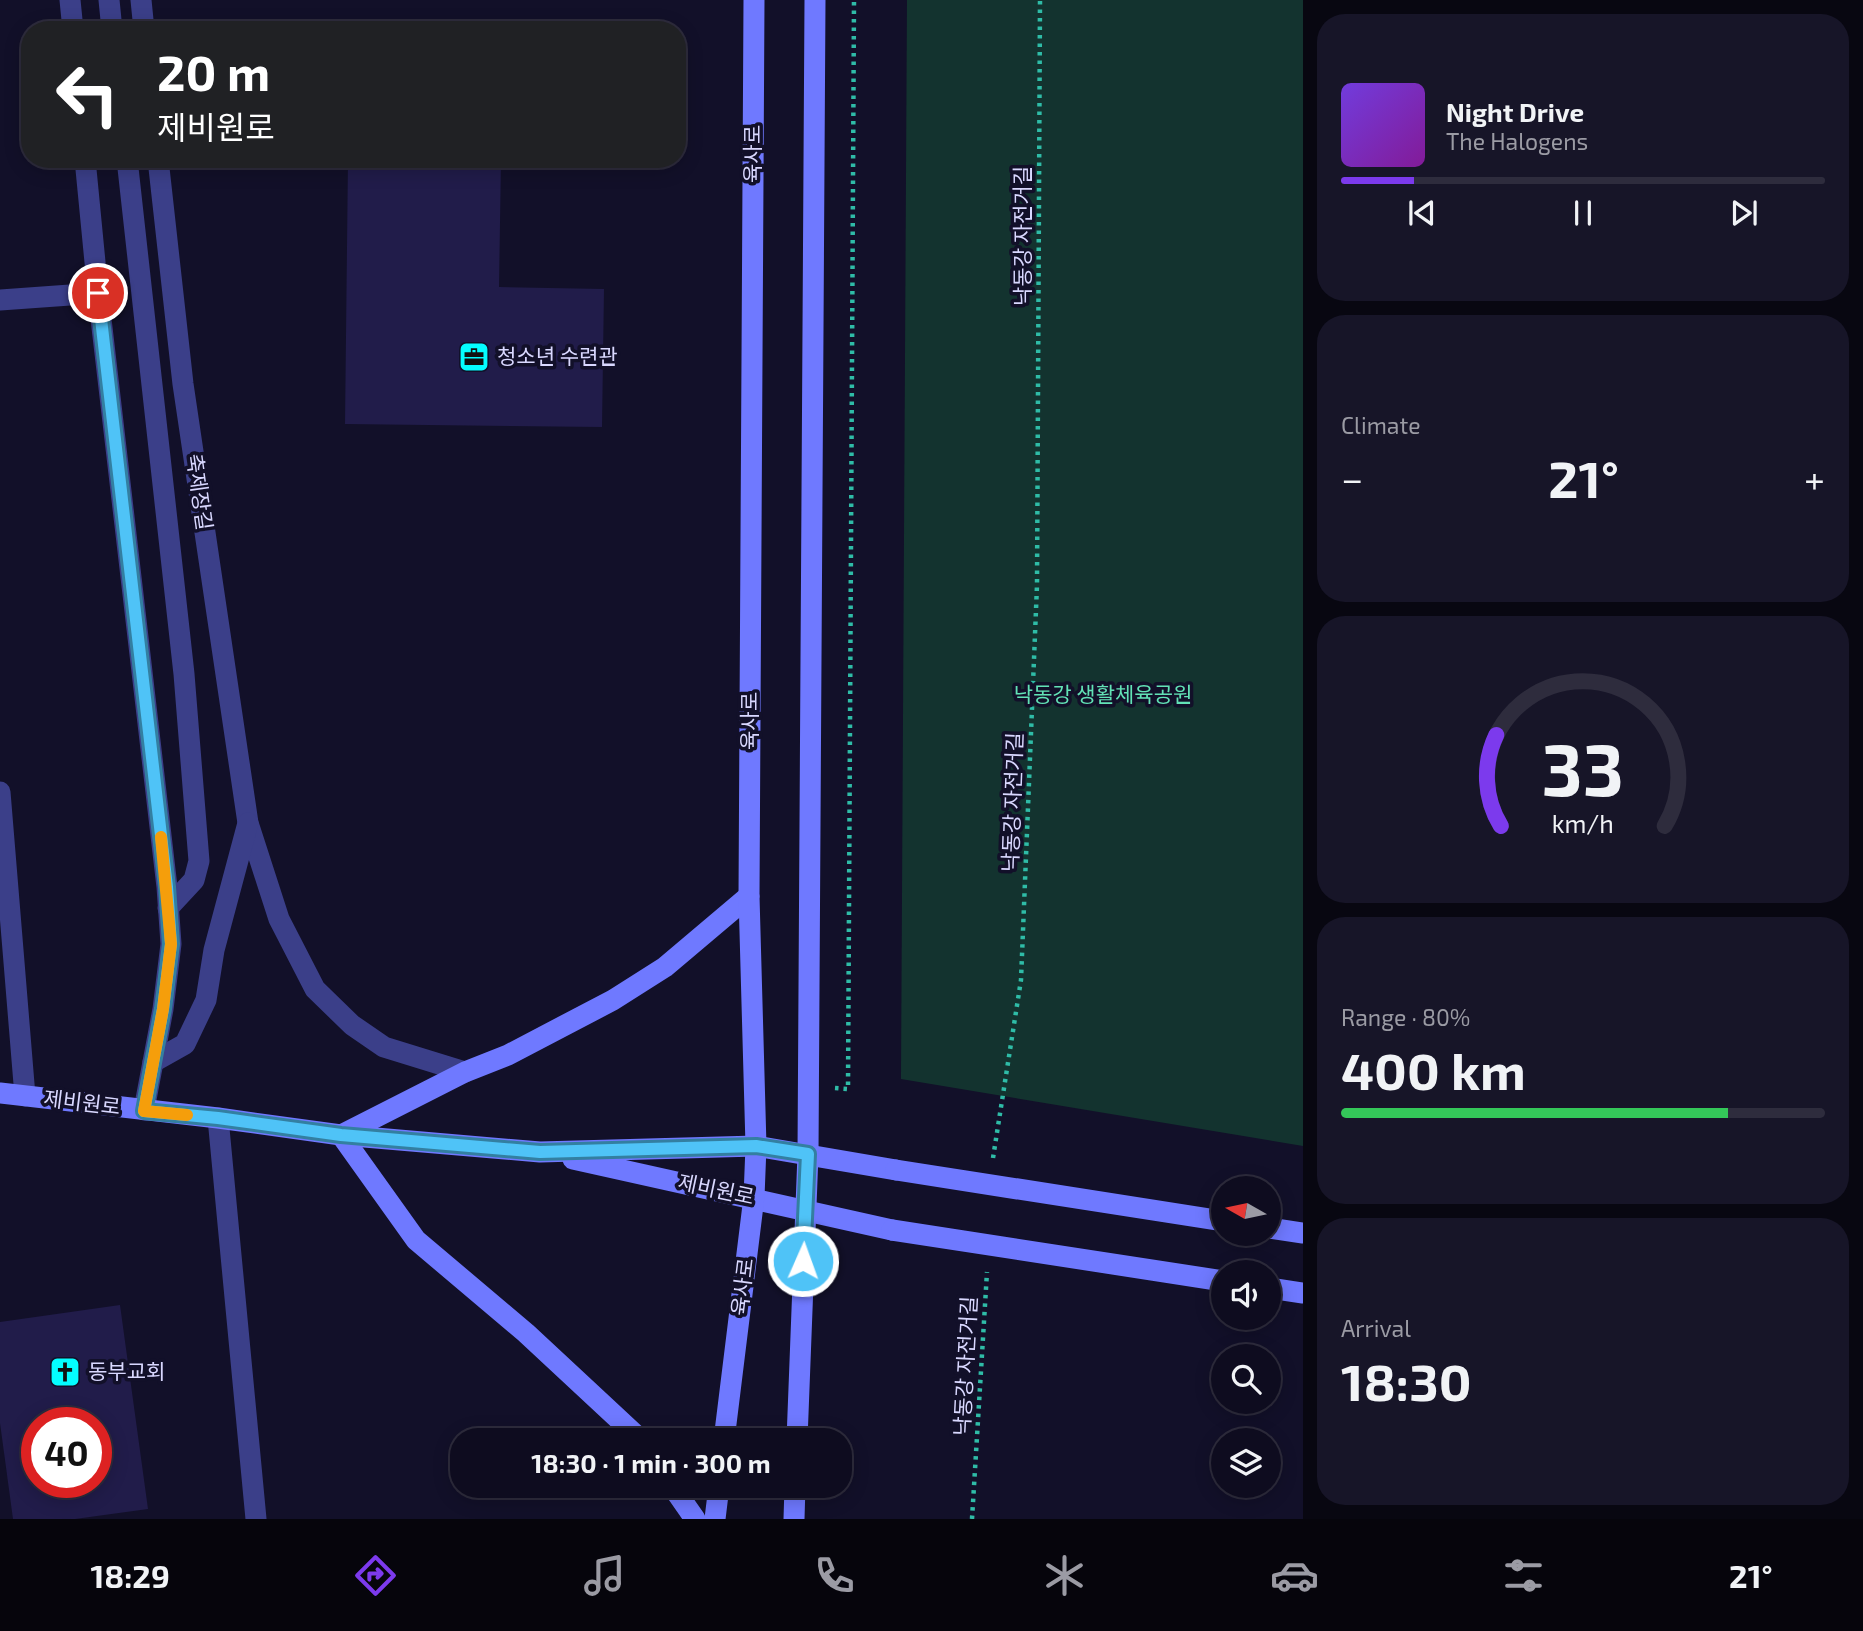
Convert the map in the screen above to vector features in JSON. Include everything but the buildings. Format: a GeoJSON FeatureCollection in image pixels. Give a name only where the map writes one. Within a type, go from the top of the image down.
{"type":"FeatureCollection","features":[{"type":"Feature","properties":{"kind":"street"},"geometry":{"type":"LineString","coordinates":[[70,0],[72,21]]}},
{"type":"Feature","properties":{"kind":"street"},"geometry":{"type":"LineString","coordinates":[[109,0],[111,21]]}},
{"type":"Feature","properties":{"kind":"street"},"geometry":{"type":"LineString","coordinates":[[141,0],[143,21]]}},
{"type":"Feature","properties":{"kind":"street","name":"육사로"},"geometry":{"type":"LineString","coordinates":[[725,1428],[754,1197],[756,1146],[749,896],[754,0]]}},
{"type":"Feature","properties":{"kind":"street"},"geometry":{"type":"LineString","coordinates":[[797,1428],[808,1154],[815,0]]}},
{"type":"Feature","properties":{"kind":"street"},"geometry":{"type":"LineString","coordinates":[[86,168],[171,944],[163,1009],[144,1111]]}},
{"type":"Feature","properties":{"kind":"street"},"geometry":{"type":"LineString","coordinates":[[128,168],[184,674],[200,860],[194,880],[168,908]]}},
{"type":"Feature","properties":{"kind":"street","name":"축제장길"},"geometry":{"type":"LineString","coordinates":[[159,168],[183,384],[248,823]]}},
{"type":"Feature","properties":{"kind":"street"},"geometry":{"type":"LineString","coordinates":[[0,300],[98,293]]}},
{"type":"Feature","properties":{"kind":"street"},"geometry":{"type":"LineString","coordinates":[[0,792],[25,1096]]}},
{"type":"Feature","properties":{"kind":"street"},"geometry":{"type":"LineString","coordinates":[[248,823],[279,919],[315,989],[352,1025],[384,1047],[465,1072]]}},
{"type":"Feature","properties":{"kind":"street"},"geometry":{"type":"LineString","coordinates":[[153,1062],[185,1044],[206,1000],[214,950],[248,823]]}},
{"type":"Feature","properties":{"kind":"street"},"geometry":{"type":"LineString","coordinates":[[628,1428],[526,1333],[416,1240],[341,1135],[465,1072],[508,1055],[613,1000],[665,967],[749,896]]}},
{"type":"Feature","properties":{"kind":"street","name":"제비원로"},"geometry":{"type":"LineString","coordinates":[[0,1093],[341,1135],[540,1152],[756,1146],[1211,1219]]}},
{"type":"Feature","properties":{"kind":"street"},"geometry":{"type":"LineString","coordinates":[[218,1118],[256,1519]]}},
{"type":"Feature","properties":{"kind":"street","name":"제비원로"},"geometry":{"type":"LineString","coordinates":[[540,1152],[754,1197],[892,1230],[1211,1279]]}},
{"type":"Feature","properties":{"kind":"street"},"geometry":{"type":"LineString","coordinates":[[1281,1230],[1303,1233]]}},
{"type":"Feature","properties":{"kind":"street"},"geometry":{"type":"LineString","coordinates":[[1281,1290],[1303,1293]]}},
{"type":"Feature","properties":{"kind":"street"},"geometry":{"type":"LineString","coordinates":[[680,1498],[695,1519]]}},
{"type":"Feature","properties":{"kind":"street"},"geometry":{"type":"LineString","coordinates":[[715,1519],[718,1498]]}},
{"type":"Feature","properties":{"kind":"street"},"geometry":{"type":"LineString","coordinates":[[794,1519],[795,1498]]}},
{"type":"Feature","properties":{"kind":"path"},"geometry":{"type":"LineString","coordinates":[[848,1088],[854,0]]}},
{"type":"Feature","properties":{"kind":"path","name":"낙동강 자전거길"},"geometry":{"type":"LineString","coordinates":[[993,1171],[1021,980],[1037,584],[1040,0]]}},
{"type":"Feature","properties":{"kind":"path","name":"낙동강 자전거길"},"geometry":{"type":"LineString","coordinates":[[972,1519],[987,1266]]}},
{"type":"Feature","properties":{"kind":"green space","name":"낙동강 생활체육공원"},"geometry":{"type":"Polygon","coordinates":[[[907,0],[1303,0],[1303,1146],[901,1079],[907,0]]]}},
{"type":"Feature","properties":{"kind":"slow traffic"},"geometry":{"type":"LineString","coordinates":[[161,837],[171,944],[163,1009],[144,1111],[187,1115]]}},
{"type":"Feature","properties":{"kind":"place","name":"청소년 수련관"},"geometry":{"type":"Point","coordinates":[474,357]}},
{"type":"Feature","properties":{"kind":"place","name":"동부교회"},"geometry":{"type":"Point","coordinates":[65,1372]}},
{"type":"Feature","properties":{"kind":"route"},"geometry":{"type":"LineString","coordinates":[[98,293],[167,887],[171,944],[163,1009],[144,1111],[341,1135],[540,1152],[756,1146],[808,1154],[803,1261]]}}]}
